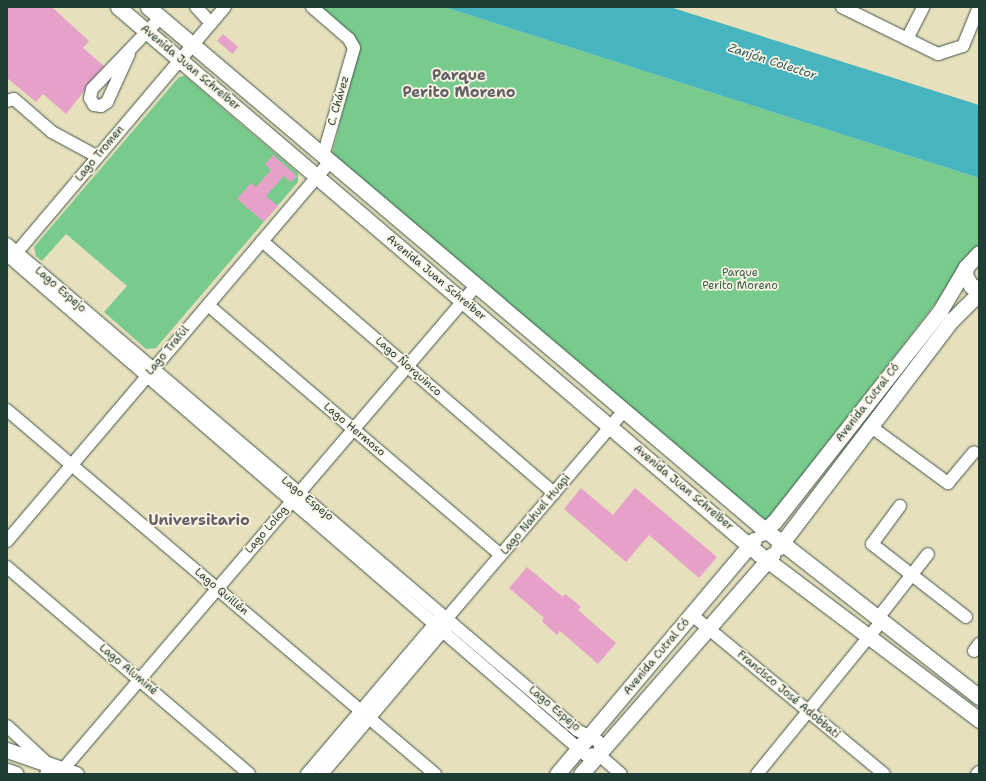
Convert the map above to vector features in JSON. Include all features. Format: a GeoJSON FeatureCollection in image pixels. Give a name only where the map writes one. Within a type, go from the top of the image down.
{"type":"FeatureCollection","features":[{"type":"Feature","properties":{"kind":"main road","name":"Avenida Juan Schreiber"},"geometry":{"type":"LineString","coordinates":[[118,7],[610,427],[766,544],[880,619],[979,697]]}},
{"type":"Feature","properties":{"kind":"main road","name":"Avenida Juan Schreiber"},"geometry":{"type":"LineString","coordinates":[[148,7],[624,411],[766,544],[870,636],[979,720]]}},
{"type":"Feature","properties":{"kind":"main road","name":"Avenida Cutral Có"},"geometry":{"type":"LineString","coordinates":[[974,260],[966,279],[979,288]]}},
{"type":"Feature","properties":{"kind":"main road","name":"Avenida Cutral Có"},"geometry":{"type":"LineString","coordinates":[[582,774],[707,627],[857,416],[940,311],[974,260]]}},
{"type":"Feature","properties":{"kind":"main road","name":"Avenida Cutral Có"},"geometry":{"type":"LineString","coordinates":[[557,774],[692,615],[766,544],[870,426],[957,314],[979,293]]}},
{"type":"Feature","properties":{"kind":"main road"},"geometry":{"type":"LineString","coordinates":[[7,750],[59,771]]}},
{"type":"Feature","properties":{"kind":"main road"},"geometry":{"type":"LineString","coordinates":[[7,771],[16,774]]}},
{"type":"Feature","properties":{"kind":"street"},"geometry":{"type":"LineString","coordinates":[[196,7],[211,23]]}},
{"type":"Feature","properties":{"kind":"street","name":"Lago Tromen"},"geometry":{"type":"LineString","coordinates":[[10,257],[98,157],[225,7]]}},
{"type":"Feature","properties":{"kind":"street","name":"C. Chávez"},"geometry":{"type":"LineString","coordinates":[[312,7],[354,46],[327,159]]}},
{"type":"Feature","properties":{"kind":"street"},"geometry":{"type":"LineString","coordinates":[[842,7],[938,54],[963,46],[979,7]]}},
{"type":"Feature","properties":{"kind":"street"},"geometry":{"type":"LineString","coordinates":[[907,38],[923,7]]}},
{"type":"Feature","properties":{"kind":"street"},"geometry":{"type":"LineString","coordinates":[[129,54],[161,17]]}},
{"type":"Feature","properties":{"kind":"street"},"geometry":{"type":"LineString","coordinates":[[7,101],[14,99],[48,129],[98,157]]}},
{"type":"Feature","properties":{"kind":"street","name":"Lago Trafúl"},"geometry":{"type":"LineString","coordinates":[[7,541],[317,176],[327,159]]}},
{"type":"Feature","properties":{"kind":"street","name":"Lago Ñorquinco"},"geometry":{"type":"LineString","coordinates":[[262,241],[554,492]]}},
{"type":"Feature","properties":{"kind":"street","name":"Lago Espejo"},"geometry":{"type":"LineString","coordinates":[[7,244],[10,257],[150,372],[296,496],[447,618],[584,742],[587,756],[598,754],[621,774]]}},
{"type":"Feature","properties":{"kind":"street","name":"Lago Lolog"},"geometry":{"type":"LineString","coordinates":[[59,771],[139,680],[476,286]]}},
{"type":"Feature","properties":{"kind":"street","name":"Lago Hermoso"},"geometry":{"type":"LineString","coordinates":[[208,305],[501,555]]}},
{"type":"Feature","properties":{"kind":"street","name":"Lago Quillén"},"geometry":{"type":"LineString","coordinates":[[7,410],[435,774]]}},
{"type":"Feature","properties":{"kind":"street","name":"Lago Nahuel Huapi"},"geometry":{"type":"LineString","coordinates":[[307,774],[365,715],[440,627],[442,617],[447,618],[624,411]]}},
{"type":"Feature","properties":{"kind":"street"},"geometry":{"type":"LineString","coordinates":[[857,416],[870,416],[870,426],[948,483],[974,452]]}},
{"type":"Feature","properties":{"kind":"street","name":"Lago Espejo"},"geometry":{"type":"LineString","coordinates":[[296,496],[440,627],[584,742]]}},
{"type":"Feature","properties":{"kind":"street"},"geometry":{"type":"LineString","coordinates":[[900,506],[872,544],[966,617]]}},
{"type":"Feature","properties":{"kind":"street"},"geometry":{"type":"LineString","coordinates":[[757,774],[870,636],[880,619],[928,554]]}},
{"type":"Feature","properties":{"kind":"street","name":"Lago Aluminé"},"geometry":{"type":"LineString","coordinates":[[7,567],[249,774]]}},
{"type":"Feature","properties":{"kind":"street","name":"Francisco José Adobbati"},"geometry":{"type":"LineString","coordinates":[[692,615],[884,774]]}},
{"type":"Feature","properties":{"kind":"street","name":"Lago Nahuel Huapi"},"geometry":{"type":"LineString","coordinates":[[322,774],[365,715]]}},
{"type":"Feature","properties":{"kind":"street"},"geometry":{"type":"LineString","coordinates":[[7,726],[59,771]]}},
{"type":"Feature","properties":{"kind":"green space","name":"Parque Perito Moreno"},"geometry":{"type":"Polygon","coordinates":[[[320,7],[444,7],[979,178],[979,247],[766,522],[332,154],[357,56],[320,7]]]}},
{"type":"Feature","properties":{"kind":"green space"},"geometry":{"type":"Polygon","coordinates":[[[185,76],[298,173],[298,182],[156,348],[146,349],[104,312],[127,286],[66,234],[42,261],[36,256],[34,247],[179,77],[185,76]]]}},
{"type":"Feature","properties":{"kind":"water","name":"Zanjón Colector"},"geometry":{"type":"Polygon","coordinates":[[[444,7],[670,7],[979,105],[979,178],[444,7]]]}},
{"type":"Feature","properties":{"kind":"building"},"geometry":{"type":"Polygon","coordinates":[[[7,7],[52,7],[89,41],[83,48],[104,66],[66,114],[43,94],[36,102],[7,78],[7,7]]]}},
{"type":"Feature","properties":{"kind":"building"},"geometry":{"type":"Polygon","coordinates":[[[223,34],[238,47],[232,54],[217,41],[223,34]]]}},
{"type":"Feature","properties":{"kind":"building"},"geometry":{"type":"Polygon","coordinates":[[[273,155],[297,176],[291,182],[284,176],[266,196],[278,206],[264,222],[237,199],[251,183],[256,187],[271,170],[265,164],[273,155]]]}},
{"type":"Feature","properties":{"kind":"building"},"geometry":{"type":"Polygon","coordinates":[[[581,488],[613,515],[635,488],[717,557],[699,578],[649,535],[626,562],[564,509],[581,488]]]}},
{"type":"Feature","properties":{"kind":"building"},"geometry":{"type":"Polygon","coordinates":[[[527,567],[563,597],[565,594],[573,600],[581,607],[578,610],[616,643],[598,664],[560,631],[557,635],[542,621],[544,618],[509,588],[527,567]]]}},
{"type":"Feature","properties":{"kind":"district","name":"Parque Perito Moreno"},"geometry":{"type":"Point","coordinates":[459,84]}},
{"type":"Feature","properties":{"kind":"district","name":"Universitario"},"geometry":{"type":"Point","coordinates":[199,521]}}]}
